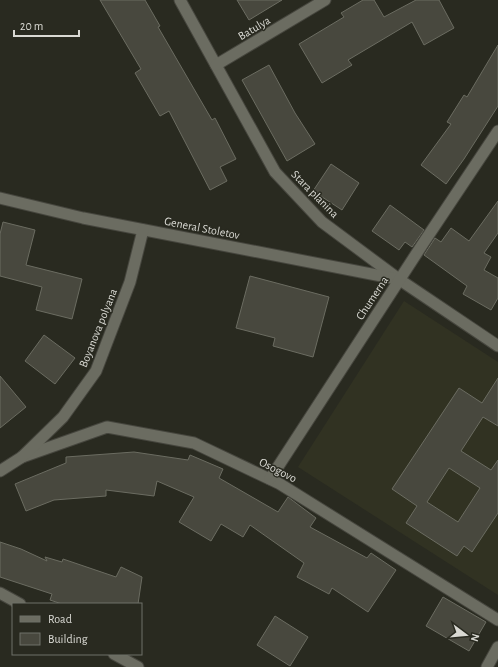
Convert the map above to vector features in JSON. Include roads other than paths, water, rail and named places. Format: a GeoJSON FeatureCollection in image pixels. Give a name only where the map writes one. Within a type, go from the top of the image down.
{"type":"FeatureCollection","features":[{"type":"Feature","properties":{"kind":"street","name":"Stara planina"},"geometry":{"type":"LineString","coordinates":[[180,0],[275,172],[322,222],[400,280],[498,346]]}},
{"type":"Feature","properties":{"kind":"street","name":"Batulya"},"geometry":{"type":"LineString","coordinates":[[216,65],[325,0]]}},
{"type":"Feature","properties":{"kind":"street","name":"Chumerna"},"geometry":{"type":"LineString","coordinates":[[270,479],[498,131]]}},
{"type":"Feature","properties":{"kind":"street","name":"General Stoletov"},"geometry":{"type":"LineString","coordinates":[[0,198],[83,218],[400,280]]}},
{"type":"Feature","properties":{"kind":"street","name":"Boyanova polyana"},"geometry":{"type":"LineString","coordinates":[[0,471],[22,457],[63,417],[96,371],[130,282],[143,230]]}},
{"type":"Feature","properties":{"kind":"street","name":"Osogovo"},"geometry":{"type":"LineString","coordinates":[[22,457],[107,426],[194,443],[270,479],[498,620]]}},
{"type":"Feature","properties":{"kind":"street"},"geometry":{"type":"LineString","coordinates":[[0,593],[18,603]]}},
{"type":"Feature","properties":{"kind":"street"},"geometry":{"type":"LineString","coordinates":[[487,667],[498,647]]}},
{"type":"Feature","properties":{"kind":"street"},"geometry":{"type":"LineString","coordinates":[[116,655],[138,667]]}}]}
